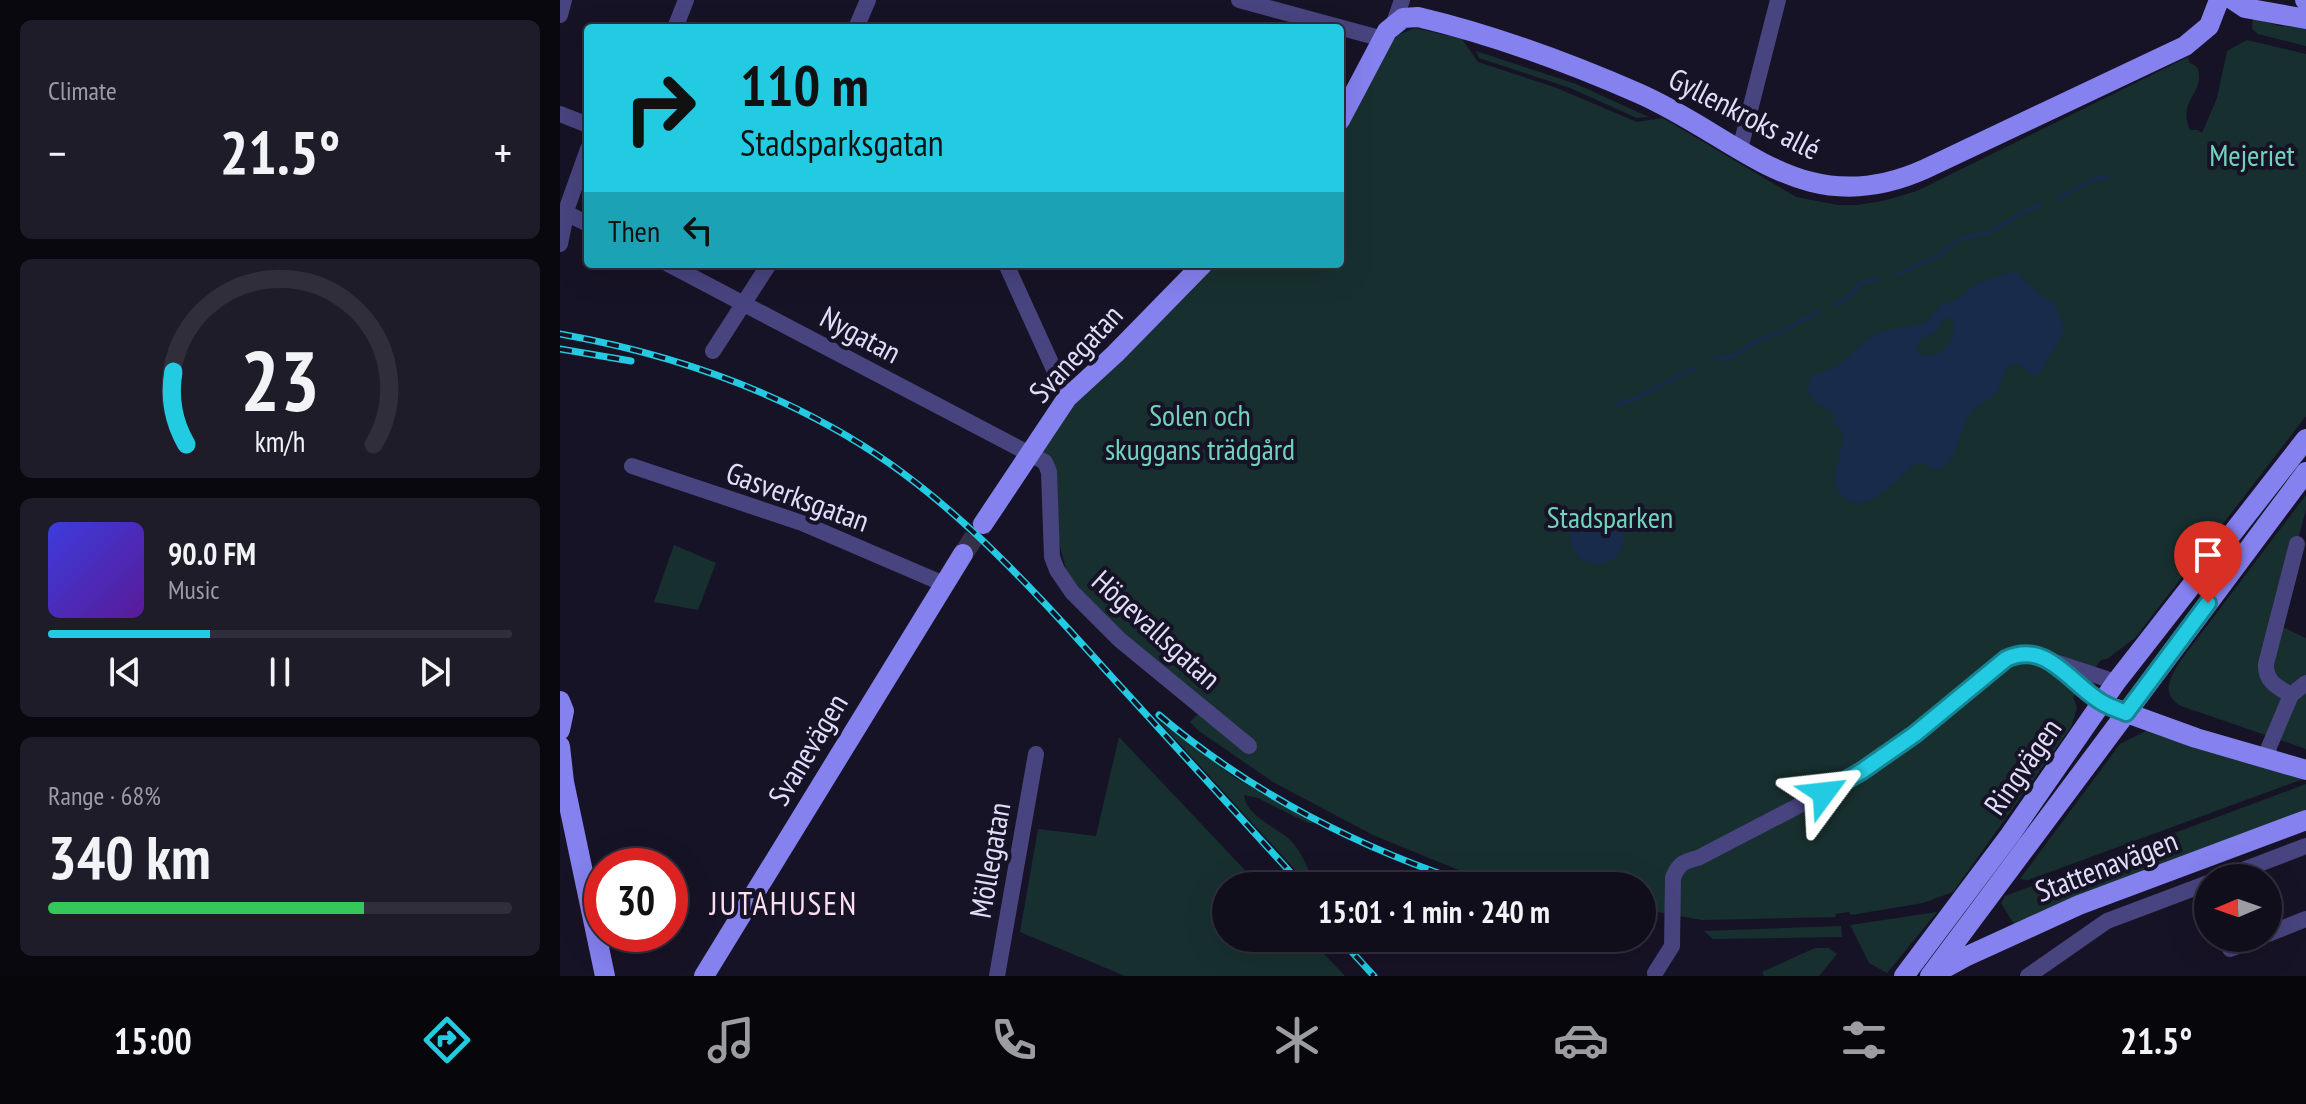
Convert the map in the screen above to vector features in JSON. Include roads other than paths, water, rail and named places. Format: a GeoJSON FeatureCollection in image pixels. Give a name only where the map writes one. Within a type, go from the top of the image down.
{"type":"FeatureCollection","features":[{"type":"Feature","properties":{"kind":"street"},"geometry":{"type":"LineString","coordinates":[[560,15],[564,0]]}},
{"type":"Feature","properties":{"kind":"street"},"geometry":{"type":"LineString","coordinates":[[677,24],[686,0]]}},
{"type":"Feature","properties":{"kind":"street"},"geometry":{"type":"LineString","coordinates":[[858,24],[868,0]]}},
{"type":"Feature","properties":{"kind":"street"},"geometry":{"type":"LineString","coordinates":[[1239,0],[1388,31]]}},
{"type":"Feature","properties":{"kind":"street"},"geometry":{"type":"LineString","coordinates":[[1344,113],[1402,0]]}},
{"type":"Feature","properties":{"kind":"street"},"geometry":{"type":"LineString","coordinates":[[1740,149],[1778,0]]}},
{"type":"Feature","properties":{"kind":"street","name":"Gyllenkroks allé"},"geometry":{"type":"LineString","coordinates":[[1388,31],[1403,18],[1418,17],[1558,59],[1643,95],[1781,172],[1824,186],[1858,188],[1905,178],[2185,46],[2209,26],[2219,0]]}},
{"type":"Feature","properties":{"kind":"street"},"geometry":{"type":"LineString","coordinates":[[2233,0],[2245,8],[2306,19]]}},
{"type":"Feature","properties":{"kind":"street"},"geometry":{"type":"LineString","coordinates":[[560,114],[584,123]]}},
{"type":"Feature","properties":{"kind":"street"},"geometry":{"type":"LineString","coordinates":[[560,244],[568,205],[584,160]]}},
{"type":"Feature","properties":{"kind":"street"},"geometry":{"type":"LineString","coordinates":[[568,214],[584,222]]}},
{"type":"Feature","properties":{"kind":"street","name":"Nygatan"},"geometry":{"type":"LineString","coordinates":[[676,268],[1029,453]]}},
{"type":"Feature","properties":{"kind":"street"},"geometry":{"type":"LineString","coordinates":[[713,351],[767,268]]}},
{"type":"Feature","properties":{"kind":"street"},"geometry":{"type":"LineString","coordinates":[[1008,268],[1067,398]]}},
{"type":"Feature","properties":{"kind":"street","name":"Svanegatan"},"geometry":{"type":"LineString","coordinates":[[1029,453],[1067,398],[1199,268]]}},
{"type":"Feature","properties":{"kind":"street","name":"Ringvägen"},"geometry":{"type":"LineString","coordinates":[[1904,976],[2010,835],[2116,682],[2306,439]]}},
{"type":"Feature","properties":{"kind":"street"},"geometry":{"type":"LineString","coordinates":[[983,524],[1029,453]]}},
{"type":"Feature","properties":{"kind":"street","name":"Högevallsgatan"},"geometry":{"type":"LineString","coordinates":[[1029,453],[1045,462],[1047,467],[1052,557],[1072,592],[1120,640],[1249,746]]}},
{"type":"Feature","properties":{"kind":"street","name":"Gasverksgatan"},"geometry":{"type":"LineString","coordinates":[[632,466],[802,523],[944,584]]}},
{"type":"Feature","properties":{"kind":"street","name":"Ringvägen"},"geometry":{"type":"LineString","coordinates":[[1930,976],[2306,472]]}},
{"type":"Feature","properties":{"kind":"street"},"geometry":{"type":"LineString","coordinates":[[2291,695],[2272,684],[2265,670],[2297,544]]}},
{"type":"Feature","properties":{"kind":"street","name":"Svanevägen"},"geometry":{"type":"LineString","coordinates":[[704,976],[963,554]]}},
{"type":"Feature","properties":{"kind":"street"},"geometry":{"type":"LineString","coordinates":[[1655,973],[1672,946],[1673,878],[1684,861],[1698,858],[1844,782],[1915,734],[2006,659],[2027,654],[2116,682],[2132,705]]}},
{"type":"Feature","properties":{"kind":"street"},"geometry":{"type":"LineString","coordinates":[[2050,660],[2102,703],[2132,705],[2268,753],[2306,770]]}},
{"type":"Feature","properties":{"kind":"street"},"geometry":{"type":"LineString","coordinates":[[2268,753],[2291,695],[2306,683]]}},
{"type":"Feature","properties":{"kind":"street"},"geometry":{"type":"LineString","coordinates":[[560,701],[564,711],[561,726]]}},
{"type":"Feature","properties":{"kind":"street"},"geometry":{"type":"LineString","coordinates":[[560,746],[562,779],[605,976]]}},
{"type":"Feature","properties":{"kind":"street"},"geometry":{"type":"LineString","coordinates":[[2268,753],[2306,759]]}},
{"type":"Feature","properties":{"kind":"street","name":"Möllegatan"},"geometry":{"type":"LineString","coordinates":[[997,976],[1036,754]]}},
{"type":"Feature","properties":{"kind":"street","name":"Stattenavägen"},"geometry":{"type":"LineString","coordinates":[[1930,976],[2079,905],[2306,820]]}},
{"type":"Feature","properties":{"kind":"street"},"geometry":{"type":"LineString","coordinates":[[2259,864],[2306,846]]}},
{"type":"Feature","properties":{"kind":"street"},"geometry":{"type":"LineString","coordinates":[[2028,976],[2107,921],[2194,891]]}},
{"type":"Feature","properties":{"kind":"street"},"geometry":{"type":"LineString","coordinates":[[2282,928],[2306,919]]}},
{"type":"Feature","properties":{"kind":"water"},"geometry":{"type":"Polygon","coordinates":[[[2007,273],[2017,273],[2042,296],[2055,303],[2065,331],[2038,375],[2033,375],[2017,363],[2008,368],[1993,396],[1970,413],[1944,468],[1915,463],[1873,499],[1853,502],[1843,497],[1836,487],[1835,477],[1842,433],[1840,426],[1830,422],[1836,418],[1834,413],[1819,405],[1808,393],[1810,377],[1838,366],[1873,335],[1926,323],[1940,305],[1958,299],[1975,284],[2007,273]],[[1944,319],[1934,333],[1919,340],[1917,350],[1921,356],[1936,354],[1947,346],[1953,334],[1952,319],[1944,319]]]}},
{"type":"Feature","properties":{"kind":"water"},"geometry":{"type":"Polygon","coordinates":[[[1597,510],[1616,518],[1624,537],[1616,556],[1597,564],[1578,556],[1570,537],[1578,518],[1597,510]]]}},
{"type":"Feature","properties":{"kind":"waterway"},"geometry":{"type":"LineString","coordinates":[[2058,199],[2094,179],[2108,177]]}},
{"type":"Feature","properties":{"kind":"waterway"},"geometry":{"type":"LineString","coordinates":[[1897,275],[1938,256],[1959,239],[1990,232],[2041,205]]}},
{"type":"Feature","properties":{"kind":"waterway"},"geometry":{"type":"LineString","coordinates":[[1836,305],[1849,297],[1862,282],[1879,279]]}},
{"type":"Feature","properties":{"kind":"waterway"},"geometry":{"type":"LineString","coordinates":[[1715,359],[1731,357],[1820,311]]}},
{"type":"Feature","properties":{"kind":"waterway"},"geometry":{"type":"LineString","coordinates":[[1617,404],[1637,398],[1696,367]]}},
{"type":"Feature","properties":{"kind":"tunnel"},"geometry":{"type":"LineString","coordinates":[[963,554],[983,524]]}},
{"type":"Feature","properties":{"kind":"railway"},"geometry":{"type":"LineString","coordinates":[[560,334],[666,359],[768,395],[833,428],[912,480],[1016,573],[1290,872]]}},
{"type":"Feature","properties":{"kind":"railway"},"geometry":{"type":"LineString","coordinates":[[560,349],[631,361]]}},
{"type":"Feature","properties":{"kind":"railway"},"geometry":{"type":"LineString","coordinates":[[1159,715],[1231,770],[1270,794],[1350,837],[1434,872]]}},
{"type":"Feature","properties":{"kind":"railway"},"geometry":{"type":"LineString","coordinates":[[1352,952],[1374,976]]}},
{"type":"Feature","properties":{"kind":"district","name":"JUTAHUSEN"},"geometry":{"type":"Point","coordinates":[784,903]}},
{"type":"Feature","properties":{"kind":"park label","name":"Mejeriet"},"geometry":{"type":"Point","coordinates":[2252,154]}},
{"type":"Feature","properties":{"kind":"park label","name":"Solen och skuggans trädgård"},"geometry":{"type":"Point","coordinates":[1200,431]}},
{"type":"Feature","properties":{"kind":"park label","name":"Stadsparken"},"geometry":{"type":"Point","coordinates":[1610,516]}}]}
